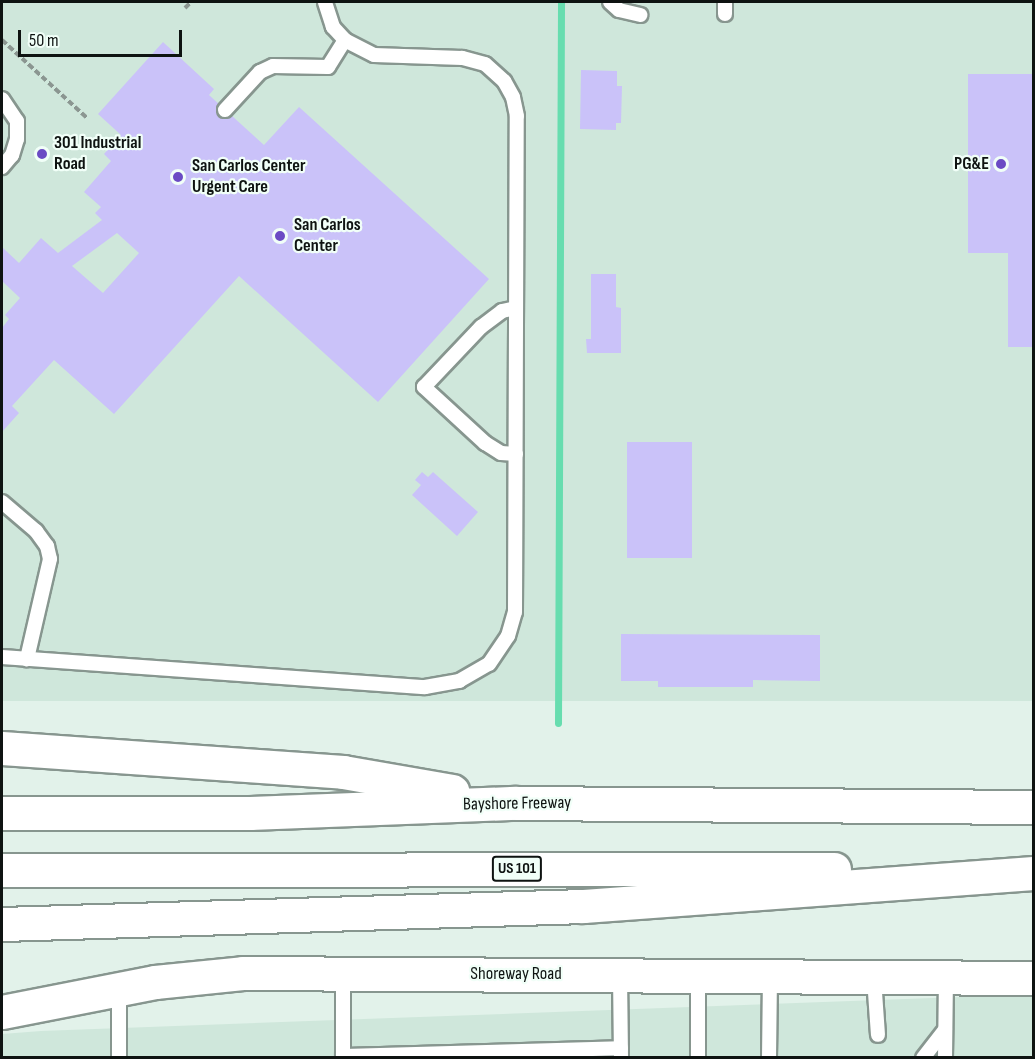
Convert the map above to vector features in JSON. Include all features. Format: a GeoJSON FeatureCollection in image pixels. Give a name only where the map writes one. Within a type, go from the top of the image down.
{"type":"FeatureCollection","features":[{"type":"Feature","properties":{"kind":"main road"},"geometry":{"type":"LineString","coordinates":[[2,748],[343,772],[516,803]]}},
{"type":"Feature","properties":{"kind":"main road","name":"Bayshore Freeway"},"geometry":{"type":"LineString","coordinates":[[2,813],[250,813],[516,803],[1034,807]]}},
{"type":"Feature","properties":{"kind":"main road","name":"US 101"},"geometry":{"type":"LineString","coordinates":[[2,870],[1034,871]]}},
{"type":"Feature","properties":{"kind":"main road"},"geometry":{"type":"LineString","coordinates":[[2,924],[583,906],[1034,871]]}},
{"type":"Feature","properties":{"kind":"main road","name":"Shoreway Road"},"geometry":{"type":"LineString","coordinates":[[2,1012],[119,989],[243,973],[1034,978]]}},
{"type":"Feature","properties":{"kind":"lane"},"geometry":{"type":"LineString","coordinates":[[2,657],[425,687],[459,681],[489,664],[508,636],[515,612],[517,116],[504,81],[485,64],[462,58],[374,55],[345,40],[333,27],[325,2]]}},
{"type":"Feature","properties":{"kind":"lane"},"geometry":{"type":"LineString","coordinates":[[610,2],[619,10],[640,15]]}},
{"type":"Feature","properties":{"kind":"lane"},"geometry":{"type":"LineString","coordinates":[[225,110],[260,72],[273,66],[328,67],[345,40]]}},
{"type":"Feature","properties":{"kind":"lane"},"geometry":{"type":"LineString","coordinates":[[2,99],[17,122],[17,138],[12,154],[2,166]]}},
{"type":"Feature","properties":{"kind":"lane"},"geometry":{"type":"LineString","coordinates":[[516,308],[502,311],[481,327],[424,387],[485,443],[501,453],[516,454]]}},
{"type":"Feature","properties":{"kind":"lane"},"geometry":{"type":"LineString","coordinates":[[2,502],[36,531],[47,546],[50,559],[27,659]]}},
{"type":"Feature","properties":{"kind":"lane"},"geometry":{"type":"LineString","coordinates":[[343,973],[343,1057],[621,1053],[620,975]]}},
{"type":"Feature","properties":{"kind":"lane"},"geometry":{"type":"LineString","coordinates":[[698,977],[698,1058]]}},
{"type":"Feature","properties":{"kind":"lane"},"geometry":{"type":"LineString","coordinates":[[769,1058],[770,978]]}},
{"type":"Feature","properties":{"kind":"lane"},"geometry":{"type":"LineString","coordinates":[[874,978],[878,1035]]}},
{"type":"Feature","properties":{"kind":"lane"},"geometry":{"type":"LineString","coordinates":[[945,1058],[946,978]]}},
{"type":"Feature","properties":{"kind":"lane"},"geometry":{"type":"LineString","coordinates":[[119,989],[120,1058]]}},
{"type":"Feature","properties":{"kind":"lane"},"geometry":{"type":"LineString","coordinates":[[923,1058],[945,1030]]}},
{"type":"Feature","properties":{"kind":"path"},"geometry":{"type":"LineString","coordinates":[[185,8],[191,2]]}},
{"type":"Feature","properties":{"kind":"path"},"geometry":{"type":"LineString","coordinates":[[2,40],[87,118]]}},
{"type":"Feature","properties":{"kind":"shaded area"},"geometry":{"type":"Polygon","coordinates":[[[2,2],[1033,2],[1033,701],[2,701],[2,2]]]}},
{"type":"Feature","properties":{"kind":"shaded area"},"geometry":{"type":"Polygon","coordinates":[[[960,997],[1033,997],[1033,1057],[2,1058],[2,1034],[41,1031],[960,997]]]}},
{"type":"Feature","properties":{"kind":"building","name":"San Carlos Center"},"geometry":{"type":"Polygon","coordinates":[[[163,42],[214,89],[209,95],[264,145],[299,107],[489,279],[378,402],[239,276],[114,414],[54,360],[12,406],[19,413],[2,432],[2,328],[9,319],[5,315],[20,298],[2,281],[2,247],[19,263],[41,238],[58,253],[102,220],[95,213],[101,207],[84,192],[111,161],[104,154],[121,135],[98,114],[163,42]],[[117,233],[72,266],[103,293],[139,253],[117,233]]]}},
{"type":"Feature","properties":{"kind":"building"},"geometry":{"type":"Polygon","coordinates":[[[581,70],[617,71],[617,86],[622,86],[621,123],[616,123],[616,130],[580,129],[581,70]]]}},
{"type":"Feature","properties":{"kind":"building","name":"PG&E"},"geometry":{"type":"Polygon","coordinates":[[[968,74],[1034,74],[1034,347],[1008,347],[1008,253],[968,253],[968,74]]]}},
{"type":"Feature","properties":{"kind":"building"},"geometry":{"type":"Polygon","coordinates":[[[591,274],[616,274],[616,307],[621,308],[621,353],[587,353],[586,339],[591,339],[591,274]]]}},
{"type":"Feature","properties":{"kind":"building"},"geometry":{"type":"Polygon","coordinates":[[[627,442],[692,442],[692,558],[627,558],[627,442]]]}},
{"type":"Feature","properties":{"kind":"building"},"geometry":{"type":"Polygon","coordinates":[[[422,472],[428,477],[433,472],[478,512],[457,536],[412,495],[421,485],[415,480],[422,472]]]}},
{"type":"Feature","properties":{"kind":"building"},"geometry":{"type":"Polygon","coordinates":[[[621,634],[820,635],[820,681],[753,680],[753,687],[658,687],[658,681],[621,681],[621,634]]]}},
{"type":"Feature","properties":{"kind":"waterway"},"geometry":{"type":"LineString","coordinates":[[558,723],[561,2]]}},
{"type":"Feature","properties":{"kind":"place","name":"301 Industrial Road"},"geometry":{"type":"Point","coordinates":[42,154]}},
{"type":"Feature","properties":{"kind":"place","name":"PG&E"},"geometry":{"type":"Point","coordinates":[1001,164]}},
{"type":"Feature","properties":{"kind":"place","name":"San Carlos Center Urgent Care"},"geometry":{"type":"Point","coordinates":[178,177]}},
{"type":"Feature","properties":{"kind":"place","name":"San Carlos Center"},"geometry":{"type":"Point","coordinates":[280,236]}}]}
